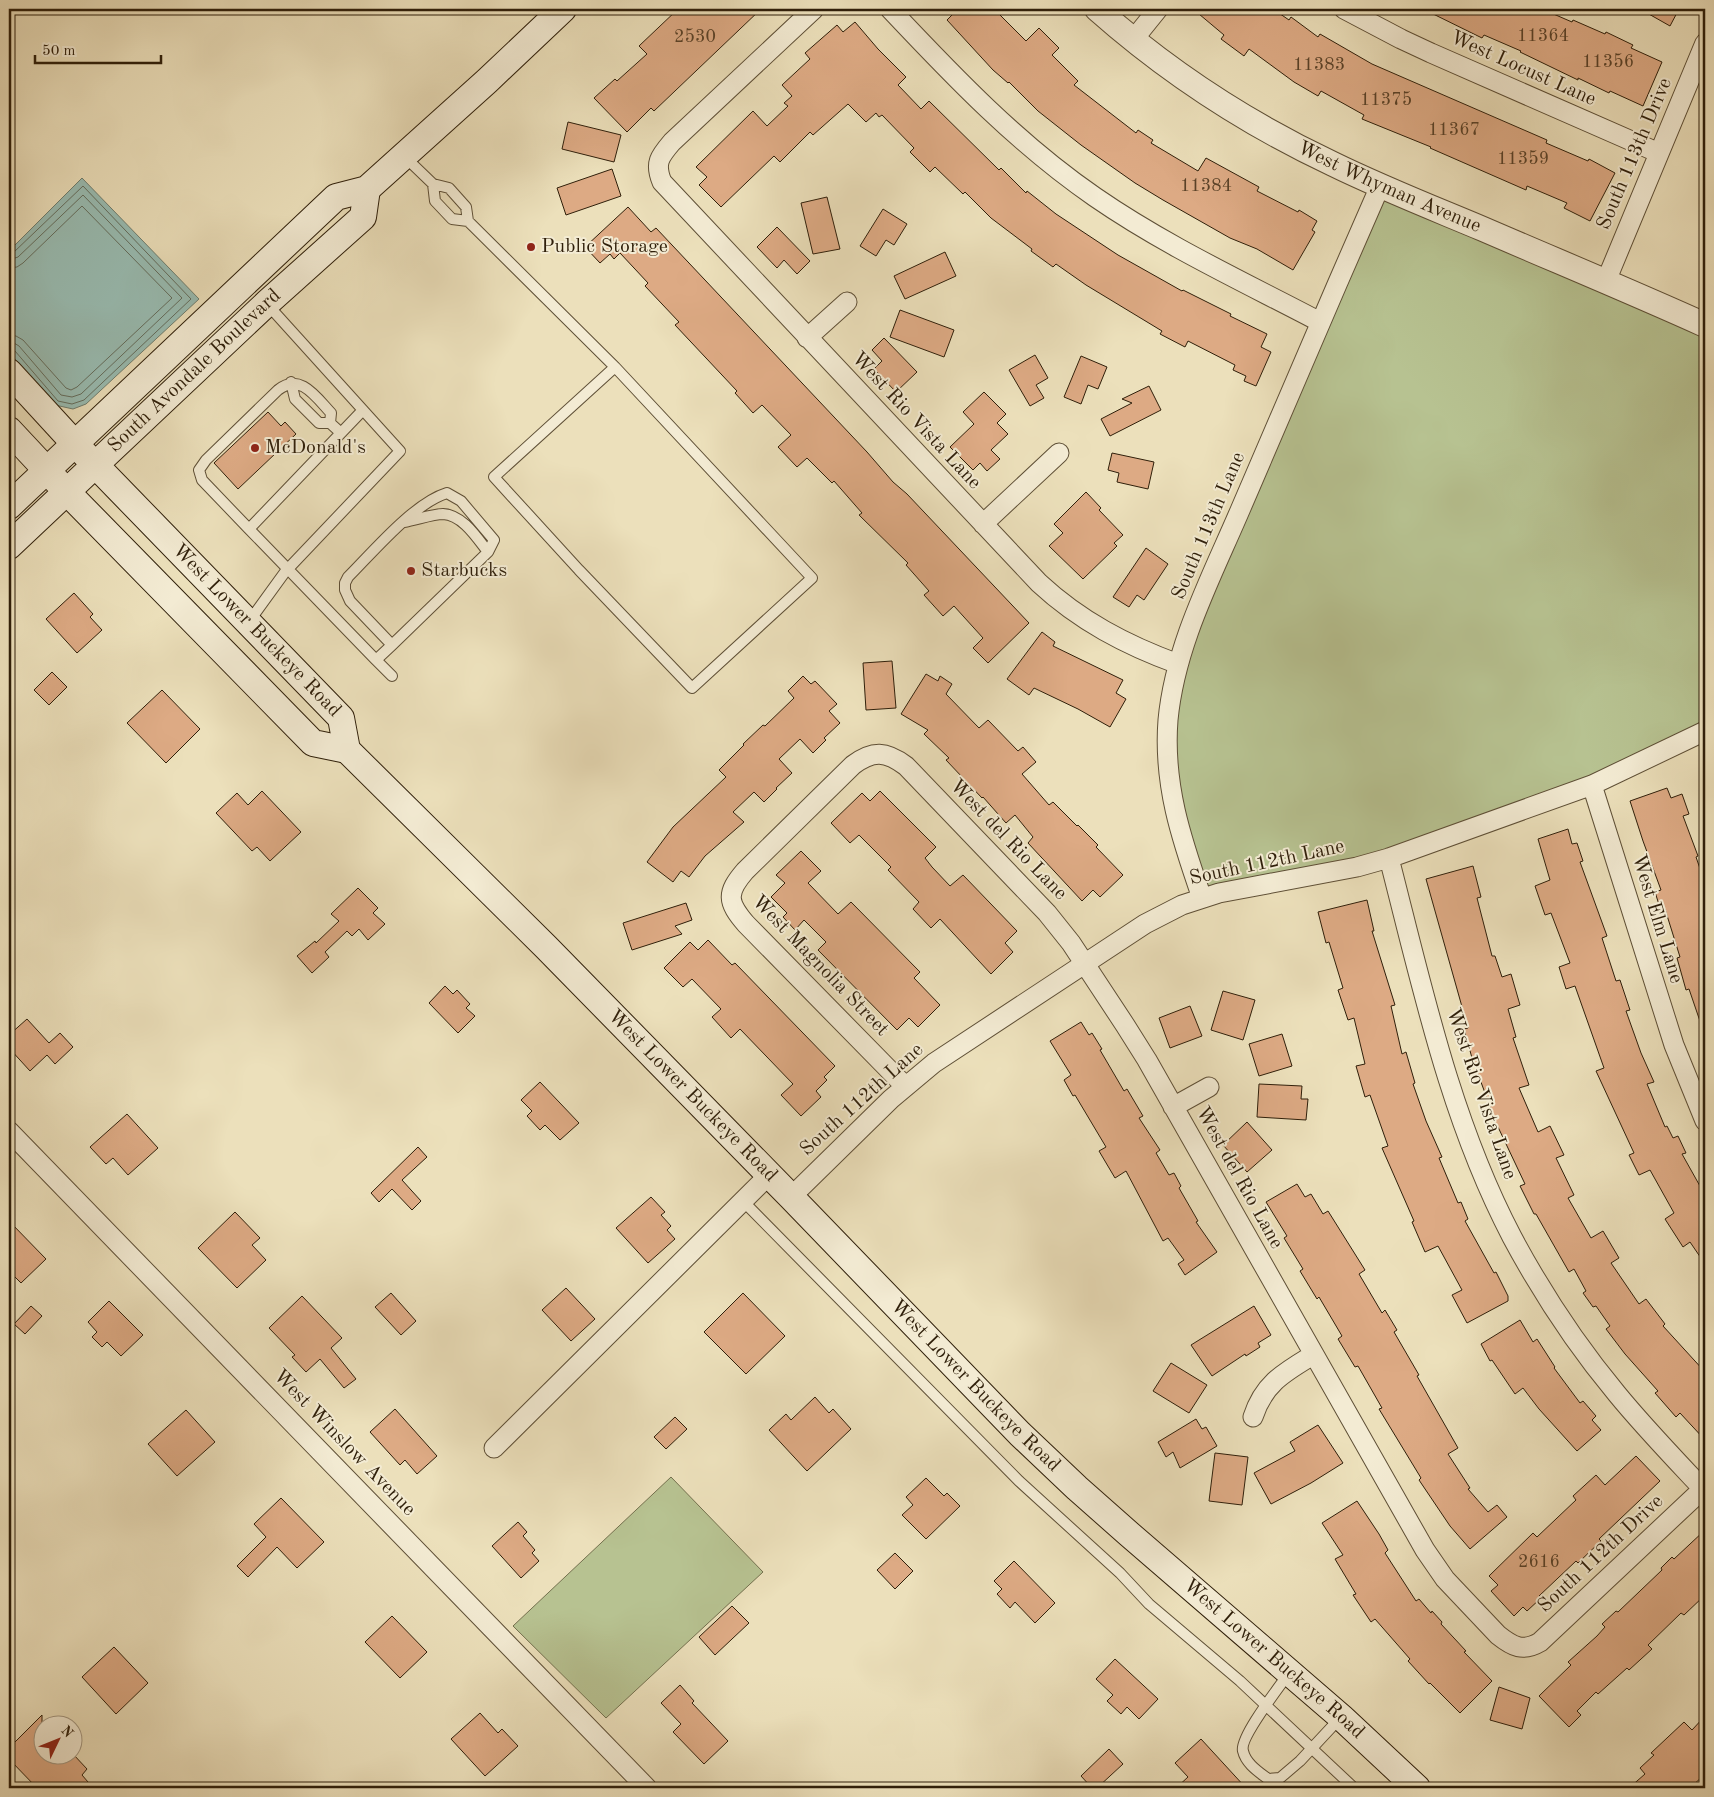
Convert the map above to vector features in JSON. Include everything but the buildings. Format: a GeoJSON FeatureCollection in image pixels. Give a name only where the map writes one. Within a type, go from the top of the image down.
{"type":"FeatureCollection","features":[{"type":"Feature","properties":{"kind":"main road","name":"South Avondale Boulevard"},"geometry":{"type":"LineString","coordinates":[[9,506],[336,197],[367,189],[487,81],[563,9]]}},
{"type":"Feature","properties":{"kind":"main road","name":"South Avondale Boulevard"},"geometry":{"type":"LineString","coordinates":[[9,546],[266,303],[363,217],[367,189]]}},
{"type":"Feature","properties":{"kind":"main road","name":"West Lower Buckeye Road"},"geometry":{"type":"LineString","coordinates":[[9,372],[75,444],[341,718],[346,750],[546,946],[791,1196],[1020,1434],[1077,1488],[1341,1716],[1417,1788]]}},
{"type":"Feature","properties":{"kind":"main road"},"geometry":{"type":"LineString","coordinates":[[9,430],[66,491],[313,743],[346,750]]}},
{"type":"Feature","properties":{"kind":"street","name":"West Rio Vista Lane"},"geometry":{"type":"LineString","coordinates":[[814,9],[672,142],[657,166],[662,182],[1039,583],[1085,620],[1122,641],[1178,664]]}},
{"type":"Feature","properties":{"kind":"street"},"geometry":{"type":"LineString","coordinates":[[890,9],[984,107],[1036,153],[1079,185],[1153,234],[1320,322]]}},
{"type":"Feature","properties":{"kind":"street","name":"West Whyman Avenue"},"geometry":{"type":"LineString","coordinates":[[1096,9],[1133,40],[1211,96],[1305,150],[1380,186],[1606,281],[1705,325]]}},
{"type":"Feature","properties":{"kind":"street"},"geometry":{"type":"LineString","coordinates":[[1133,40],[1158,9]]}},
{"type":"Feature","properties":{"kind":"street","name":"West Locust Lane"},"geometry":{"type":"LineString","coordinates":[[1344,9],[1424,50],[1659,153]]}},
{"type":"Feature","properties":{"kind":"street","name":"South 113th Drive"},"geometry":{"type":"LineString","coordinates":[[1606,281],[1705,43]]}},
{"type":"Feature","properties":{"kind":"street","name":"South 113th Lane"},"geometry":{"type":"LineString","coordinates":[[1202,898],[1175,814],[1167,764],[1168,720],[1178,664],[1191,626],[1380,186]]}},
{"type":"Feature","properties":{"kind":"street"},"geometry":{"type":"LineString","coordinates":[[807,338],[848,302]]}},
{"type":"Feature","properties":{"kind":"street"},"geometry":{"type":"LineString","coordinates":[[983,524],[1059,453]]}},
{"type":"Feature","properties":{"kind":"street","name":"South 112th Lane"},"geometry":{"type":"LineString","coordinates":[[791,1196],[905,1086],[952,1050],[1151,921],[1182,905],[1238,888],[1357,867],[1389,858],[1592,785],[1705,731]]}},
{"type":"Feature","properties":{"kind":"street","name":"West del Rio Lane"},"geometry":{"type":"LineString","coordinates":[[730,895],[733,887],[745,871],[861,759],[880,754],[890,756],[906,766],[1047,913],[1071,943],[1136,1042],[1434,1566],[1498,1635],[1511,1644],[1525,1648]]}},
{"type":"Feature","properties":{"kind":"street","name":"West Elm Lane"},"geometry":{"type":"LineString","coordinates":[[1592,785],[1674,1045],[1705,1121]]}},
{"type":"Feature","properties":{"kind":"street","name":"West Rio Vista Lane"},"geometry":{"type":"LineString","coordinates":[[1389,858],[1444,1066],[1477,1160],[1508,1228],[1550,1301],[1594,1366],[1639,1420],[1704,1488]]}},
{"type":"Feature","properties":{"kind":"street","name":"West Magnolia Street"},"geometry":{"type":"LineString","coordinates":[[730,895],[732,905],[746,924],[905,1086]]}},
{"type":"Feature","properties":{"kind":"street"},"geometry":{"type":"LineString","coordinates":[[1173,1107],[1209,1087]]}},
{"type":"Feature","properties":{"kind":"street","name":"West Winslow Avenue"},"geometry":{"type":"LineString","coordinates":[[9,1131],[647,1788]]}},
{"type":"Feature","properties":{"kind":"street"},"geometry":{"type":"LineString","coordinates":[[494,1448],[769,1175]]}},
{"type":"Feature","properties":{"kind":"street"},"geometry":{"type":"LineString","coordinates":[[1253,1417],[1260,1399],[1271,1384],[1282,1374],[1313,1355]]}},
{"type":"Feature","properties":{"kind":"street","name":"South 112th Drive"},"geometry":{"type":"LineString","coordinates":[[1525,1648],[1533,1646],[1547,1636],[1704,1488]]}},
{"type":"Feature","properties":{"kind":"lane"},"geometry":{"type":"LineString","coordinates":[[404,156],[433,184],[449,188],[466,206],[468,221],[615,367],[812,578],[692,688],[579,570],[494,477],[615,367]]}},
{"type":"Feature","properties":{"kind":"lane"},"geometry":{"type":"LineString","coordinates":[[433,184],[434,201],[452,219],[468,221]]}},
{"type":"Feature","properties":{"kind":"lane"},"geometry":{"type":"LineString","coordinates":[[248,623],[288,570],[400,451],[266,303]]}},
{"type":"Feature","properties":{"kind":"lane"},"geometry":{"type":"LineString","coordinates":[[291,382],[295,400],[319,423],[330,423],[341,433]]}},
{"type":"Feature","properties":{"kind":"lane"},"geometry":{"type":"LineString","coordinates":[[330,423],[331,413],[305,386],[291,382],[284,384],[206,460],[199,470],[202,480],[392,676]]}},
{"type":"Feature","properties":{"kind":"lane"},"geometry":{"type":"LineString","coordinates":[[249,529],[363,410]]}},
{"type":"Feature","properties":{"kind":"lane"},"geometry":{"type":"LineString","coordinates":[[376,660],[392,645],[488,552],[494,540],[461,501],[447,493],[438,496],[404,522],[348,577],[345,583],[350,601],[392,645]]}},
{"type":"Feature","properties":{"kind":"lane"},"geometry":{"type":"LineString","coordinates":[[404,522],[442,514],[453,516],[470,529],[488,552]]}},
{"type":"Feature","properties":{"kind":"lane"},"geometry":{"type":"LineString","coordinates":[[743,1201],[1019,1481],[1120,1572],[1149,1604],[1240,1681],[1354,1788]]}},
{"type":"Feature","properties":{"kind":"lane"},"geometry":{"type":"LineString","coordinates":[[1290,1672],[1254,1722],[1242,1744],[1242,1752],[1252,1767],[1268,1779],[1280,1778],[1312,1749],[1341,1716]]}},
{"type":"Feature","properties":{"kind":"green space"},"geometry":{"type":"Polygon","coordinates":[[[1380,186],[1705,325],[1705,731],[1389,858],[1202,898],[1179,829],[1174,682],[1380,186]]]}},
{"type":"Feature","properties":{"kind":"green space"},"geometry":{"type":"Polygon","coordinates":[[[671,1477],[763,1572],[606,1718],[513,1626],[671,1477]]]}},
{"type":"Feature","properties":{"kind":"water"},"geometry":{"type":"Polygon","coordinates":[[[82,178],[199,299],[86,404],[73,409],[55,405],[9,352],[9,251],[82,178]]]}},
{"type":"Feature","properties":{"kind":"place","name":"Public Storage"},"geometry":{"type":"Point","coordinates":[531,247]}},
{"type":"Feature","properties":{"kind":"place","name":"McDonald's"},"geometry":{"type":"Point","coordinates":[255,448]}},
{"type":"Feature","properties":{"kind":"place","name":"Starbucks"},"geometry":{"type":"Point","coordinates":[411,571]}}]}
